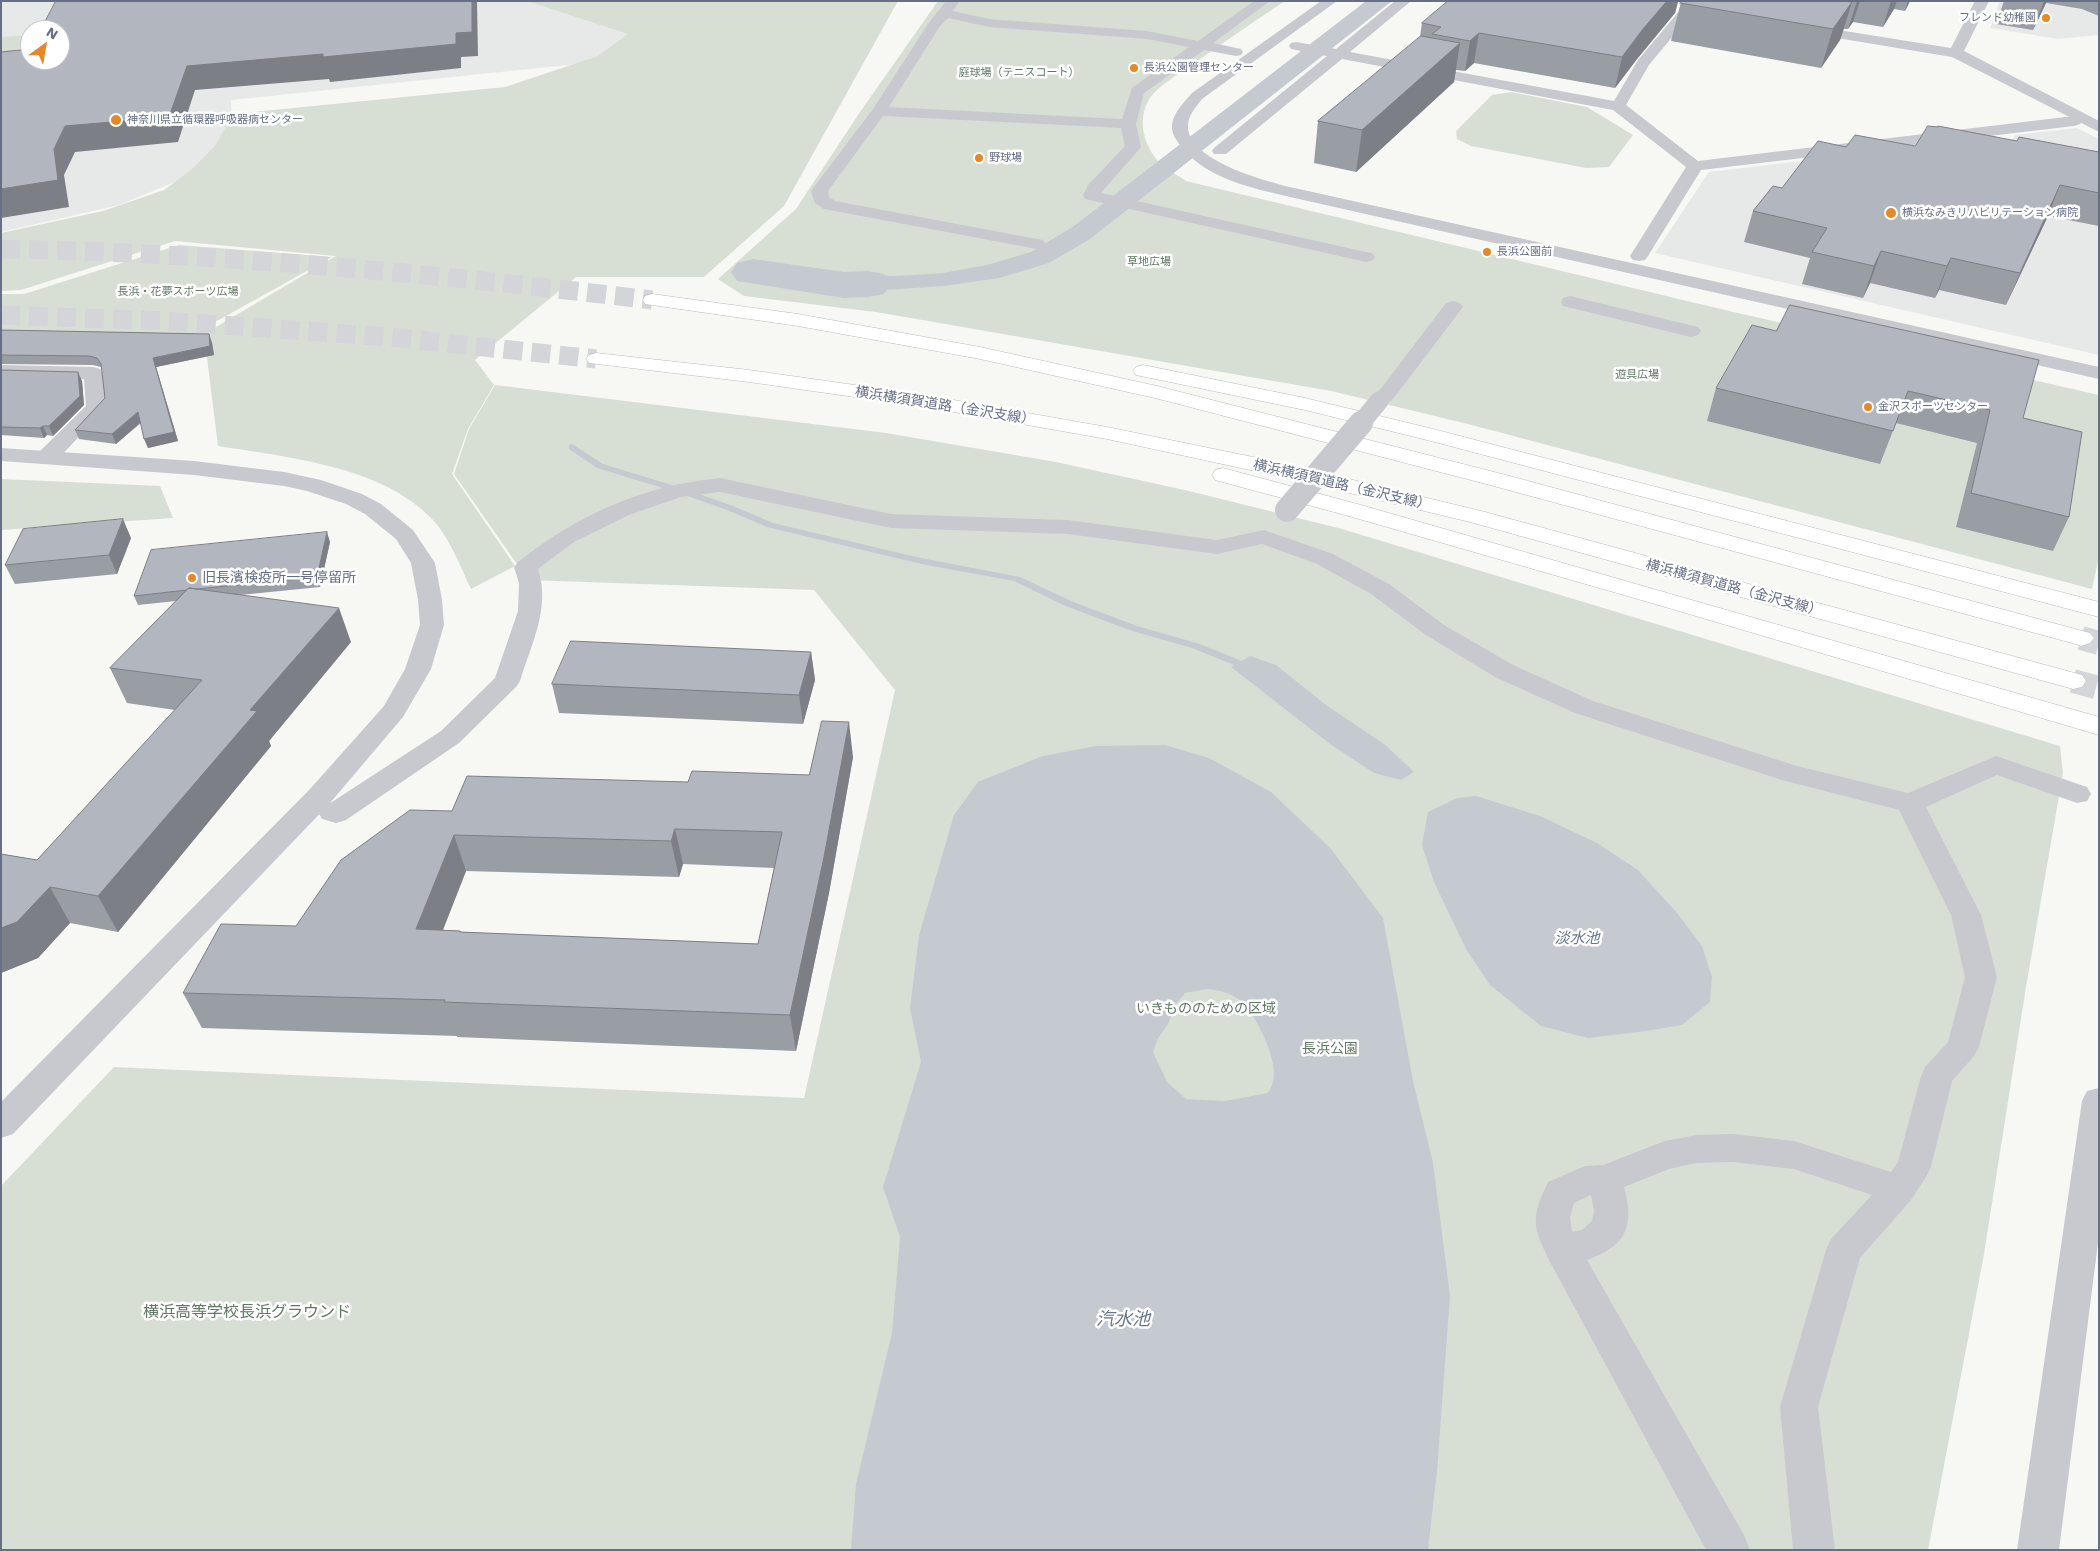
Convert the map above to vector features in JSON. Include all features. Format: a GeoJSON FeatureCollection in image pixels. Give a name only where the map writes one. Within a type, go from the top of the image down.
{"type":"FeatureCollection","features":[{"type":"Feature","properties":{"kind":"highway"},"geometry":{"type":"LineString","coordinates":[[652,300],[1058,356],[1183,378],[1305,404],[1433,435],[2099,610]]}},
{"type":"Feature","properties":{"kind":"highway"},"geometry":{"type":"LineString","coordinates":[[798,320],[980,353],[1185,399],[1498,480],[2081,638]]}},
{"type":"Feature","properties":{"kind":"highway","name":"横浜横須賀道路（金沢支線）"},"geometry":{"type":"LineString","coordinates":[[596,359],[749,376],[925,401],[1107,433],[1287,471],[1476,517],[2073,681]]}},
{"type":"Feature","properties":{"kind":"highway"},"geometry":{"type":"LineString","coordinates":[[749,376],[983,421],[1238,479],[1655,596],[2099,726]]}},
{"type":"Feature","properties":{"kind":"street"},"geometry":{"type":"LineString","coordinates":[[1263,1],[1200,44],[1138,91],[1128,124],[1133,147],[1094,189],[1091,195],[1366,257]]}},
{"type":"Feature","properties":{"kind":"street"},"geometry":{"type":"LineString","coordinates":[[1330,1],[1197,96],[1186,110],[1180,125],[1182,137],[1205,162],[1245,181],[2099,373]]}},
{"type":"Feature","properties":{"kind":"street"},"geometry":{"type":"LineString","coordinates":[[1220,151],[1335,54],[1404,1]]}},
{"type":"Feature","properties":{"kind":"street"},"geometry":{"type":"LineString","coordinates":[[1956,53],[1982,1]]}},
{"type":"Feature","properties":{"kind":"street"},"geometry":{"type":"LineString","coordinates":[[1037,244],[830,205],[821,198],[819,192],[879,112],[935,24],[949,7],[989,22],[1148,35],[1236,52]]}},
{"type":"Feature","properties":{"kind":"street"},"geometry":{"type":"LineString","coordinates":[[1618,106],[1644,63],[1686,10]]}},
{"type":"Feature","properties":{"kind":"street"},"geometry":{"type":"LineString","coordinates":[[1794,27],[1956,53],[2099,127]]}},
{"type":"Feature","properties":{"kind":"street"},"geometry":{"type":"LineString","coordinates":[[1296,46],[1618,106],[1695,166],[2074,121]]}},
{"type":"Feature","properties":{"kind":"street"},"geometry":{"type":"LineString","coordinates":[[879,112],[1128,124]]}},
{"type":"Feature","properties":{"kind":"street"},"geometry":{"type":"LineString","coordinates":[[1639,256],[1695,166]]}},
{"type":"Feature","properties":{"kind":"street"},"geometry":{"type":"LineString","coordinates":[[1570,302],[1691,331]]}},
{"type":"Feature","properties":{"kind":"street"},"geometry":{"type":"LineString","coordinates":[[1264,537],[1379,400],[1390,390],[1453,307]]}},
{"type":"Feature","properties":{"kind":"street"},"geometry":{"type":"LineString","coordinates":[[1,371],[93,373],[97,406],[46,457]]}},
{"type":"Feature","properties":{"kind":"street"},"geometry":{"type":"LineString","coordinates":[[1,454],[194,468],[284,479],[313,485],[354,500],[373,509],[405,535],[424,563],[432,625],[418,669],[394,711],[364,746],[320,796],[1,1124]]}},
{"type":"Feature","properties":{"kind":"street"},"geometry":{"type":"LineString","coordinates":[[332,812],[336,813],[450,737],[507,681],[530,611],[531,583],[526,567],[564,538],[620,510],[662,495],[695,487],[720,485],[891,521],[1068,528],[1217,547],[1264,537],[1332,564],[1380,589],[1435,630],[1504,670],[1584,707],[1792,774],[1910,803],[1996,765],[2077,794]]}},
{"type":"Feature","properties":{"kind":"street"},"geometry":{"type":"LineString","coordinates":[[1814,1550],[1799,1407],[1844,1250],[1899,1189],[1914,1167],[1937,1076],[1963,1047],[1981,977],[1966,915],[1910,803]]}},
{"type":"Feature","properties":{"kind":"street"},"geometry":{"type":"LineString","coordinates":[[2038,1550],[2098,1118]]}},
{"type":"Feature","properties":{"kind":"street"},"geometry":{"type":"LineString","coordinates":[[1729,1550],[1553,1232],[1552,1213],[1560,1193],[1585,1181],[1604,1180],[1665,1155],[1696,1149],[1732,1148],[1794,1155],[1899,1189]]}},
{"type":"Feature","properties":{"kind":"street"},"geometry":{"type":"LineString","coordinates":[[1563,1251],[1598,1239],[1611,1222],[1612,1206],[1604,1180]]}},
{"type":"Feature","properties":{"kind":"shaded area","name":"神奈川県立循環器呼吸器病センター"},"geometry":{"type":"Polygon","coordinates":[[[1,1],[549,1],[642,28],[664,55],[231,100],[232,140],[184,178],[119,205],[1,232],[1,1]]]}},
{"type":"Feature","properties":{"kind":"shaded area","name":"フレンド幼稚園"},"geometry":{"type":"Polygon","coordinates":[[[2000,1],[2099,1],[2099,35],[2058,39],[1990,28],[2000,1]]]}},
{"type":"Feature","properties":{"kind":"shaded area","name":"横浜なみきリハビリテーション病院"},"geometry":{"type":"Polygon","coordinates":[[[2077,128],[2099,139],[2099,355],[1655,253],[1709,172],[1979,140],[2009,145],[2015,135],[2077,128]]]}},
{"type":"Feature","properties":{"kind":"green space"},"geometry":{"type":"Polygon","coordinates":[[[527,1],[898,1],[784,206],[704,277],[576,277],[475,360],[494,385],[468,429],[452,474],[515,566],[471,589],[454,552],[432,519],[411,501],[387,487],[332,467],[218,446],[204,334],[336,256],[175,241],[21,290],[1,291],[1,233],[103,211],[164,190],[191,170],[215,146],[233,114],[505,87],[598,56],[628,34],[527,1]]]}},
{"type":"Feature","properties":{"kind":"green space"},"geometry":{"type":"Polygon","coordinates":[[[938,1],[1285,1],[1168,81],[1153,94],[1148,102],[1144,110],[1143,128],[1148,146],[1161,164],[1186,181],[1729,311],[2099,395],[2099,557],[2092,589],[1468,424],[1331,391],[876,312],[744,296],[718,279],[796,209],[860,112],[938,1]]]}},
{"type":"Feature","properties":{"kind":"green space"},"geometry":{"type":"Polygon","coordinates":[[[20,35],[20,47],[16,55],[1,60],[1,37],[20,35]]]}},
{"type":"Feature","properties":{"kind":"green space"},"geometry":{"type":"Polygon","coordinates":[[[1511,92],[1587,107],[1633,135],[1609,167],[1586,168],[1471,146],[1457,139],[1456,131],[1492,95],[1511,92]]]}},
{"type":"Feature","properties":{"kind":"green space","name":"長浜・花夢スポーツ広場"},"geometry":{"type":"Polygon","coordinates":[[[179,245],[332,257],[190,336],[1,333],[1,294],[24,294],[179,245]]]}},
{"type":"Feature","properties":{"kind":"green space","name":"長浜公園"},"geometry":{"type":"Polygon","coordinates":[[[495,385],[886,433],[1056,462],[1189,491],[1342,529],[2060,746],[2063,773],[2026,987],[1984,1254],[1928,1550],[1,1550],[1,1186],[114,1067],[804,1098],[895,690],[814,590],[528,580],[454,474],[469,429],[495,385]]]}},
{"type":"Feature","properties":{"kind":"green space"},"geometry":{"type":"Polygon","coordinates":[[[1,479],[160,486],[173,518],[1,530],[1,479]]]}},
{"type":"Feature","properties":{"kind":"water"},"geometry":{"type":"Polygon","coordinates":[[[1366,1],[1392,1],[1090,239],[1049,263],[999,278],[944,286],[885,290],[829,288],[771,279],[786,266],[838,275],[897,276],[943,273],[987,265],[1031,252],[1074,226],[1366,1]]]}},
{"type":"Feature","properties":{"kind":"water"},"geometry":{"type":"Polygon","coordinates":[[[1250,656],[1276,665],[1326,705],[1384,744],[1414,772],[1401,780],[1374,773],[1330,744],[1231,667],[1250,656]]]}},
{"type":"Feature","properties":{"kind":"water","name":"汽水池"},"geometry":{"type":"Polygon","coordinates":[[[1165,745],[1209,758],[1271,792],[1331,849],[1383,918],[1413,1081],[1433,1163],[1450,1296],[1437,1471],[1428,1550],[851,1550],[856,1484],[892,1333],[900,1237],[883,1187],[921,1062],[910,1008],[919,935],[954,815],[978,782],[1043,756],[1096,746],[1165,745]],[[1212,989],[1185,993],[1176,1004],[1168,1024],[1158,1038],[1153,1052],[1167,1082],[1186,1099],[1225,1101],[1268,1093],[1273,1082],[1274,1073],[1266,1040],[1243,1003],[1235,997],[1212,989]]]}},
{"type":"Feature","properties":{"kind":"water","name":"淡水池"},"geometry":{"type":"Polygon","coordinates":[[[1476,796],[1540,816],[1597,843],[1638,870],[1677,913],[1702,946],[1712,977],[1710,1002],[1682,1025],[1588,1038],[1541,1026],[1490,985],[1466,949],[1434,882],[1422,845],[1428,812],[1457,798],[1476,796]]]}},
{"type":"Feature","properties":{"kind":"building"},"geometry":{"type":"Polygon","coordinates":[[[56,1],[472,1],[472,32],[456,33],[456,44],[323,57],[323,54],[187,66],[169,117],[65,126],[54,149],[58,180],[1,189],[1,52],[20,50],[20,70],[70,70],[70,20],[46,20],[56,1]]]}},
{"type":"Feature","properties":{"kind":"building"},"geometry":{"type":"Polygon","coordinates":[[[1448,1],[1667,1],[1622,57],[1479,33],[1470,41],[1432,34],[1441,27],[1422,23],[1448,1]]]}},
{"type":"Feature","properties":{"kind":"building"},"geometry":{"type":"Polygon","coordinates":[[[1682,1],[1852,2],[1833,29],[1680,3],[1682,1]]]}},
{"type":"Feature","properties":{"kind":"building"},"geometry":{"type":"Polygon","coordinates":[[[1421,36],[1460,43],[1362,130],[1318,121],[1421,36]]]}},
{"type":"Feature","properties":{"kind":"building"},"geometry":{"type":"Polygon","coordinates":[[[1928,126],[1938,126],[2017,141],[2019,137],[2099,152],[2099,193],[2060,185],[2020,273],[1951,258],[1947,266],[1881,251],[1874,266],[1812,252],[1827,228],[1753,211],[1773,186],[1782,188],[1818,141],[1846,147],[1855,135],[1915,146],[1928,126]]]}},
{"type":"Feature","properties":{"kind":"building"},"geometry":{"type":"Polygon","coordinates":[[[1790,305],[2039,360],[2023,418],[2082,432],[2069,517],[1971,493],[1990,410],[1908,391],[1893,431],[1716,388],[1752,325],[1776,331],[1790,305]]]}},
{"type":"Feature","properties":{"kind":"building"},"geometry":{"type":"Polygon","coordinates":[[[1,330],[209,334],[210,346],[153,358],[174,432],[144,439],[138,412],[112,434],[75,430],[105,398],[101,364],[97,358],[89,356],[1,355],[1,330]]]}},
{"type":"Feature","properties":{"kind":"building"},"geometry":{"type":"Polygon","coordinates":[[[1,370],[78,372],[80,396],[49,426],[40,428],[1,427],[1,370]]]}},
{"type":"Feature","properties":{"kind":"building"},"geometry":{"type":"Polygon","coordinates":[[[123,519],[109,555],[5,565],[23,529],[123,519]]]}},
{"type":"Feature","properties":{"kind":"building","name":"旧長濱検疫所一号停留所"},"geometry":{"type":"Polygon","coordinates":[[[327,532],[317,577],[197,589],[189,588],[187,590],[134,596],[151,550],[327,532]]]}},
{"type":"Feature","properties":{"kind":"building"},"geometry":{"type":"Polygon","coordinates":[[[189,588],[339,608],[250,710],[257,711],[98,896],[50,887],[17,922],[1,928],[1,854],[37,860],[202,680],[110,668],[189,588]]]}},
{"type":"Feature","properties":{"kind":"building"},"geometry":{"type":"Polygon","coordinates":[[[571,641],[811,652],[799,695],[552,684],[571,641]]]}},
{"type":"Feature","properties":{"kind":"building"},"geometry":{"type":"Polygon","coordinates":[[[822,721],[849,722],[824,857],[790,1015],[444,1002],[445,1000],[183,993],[221,924],[296,926],[341,860],[410,810],[452,811],[467,776],[688,782],[692,771],[809,775],[822,721]],[[675,829],[671,841],[454,835],[416,929],[758,944],[782,832],[675,829]]]}},
{"type":"Feature","properties":{"kind":"waterway"},"geometry":{"type":"LineString","coordinates":[[753,272],[844,285],[868,284]]}},
{"type":"Feature","properties":{"kind":"waterway"},"geometry":{"type":"LineString","coordinates":[[572,447],[600,466],[682,491],[770,525],[921,561],[1017,579],[1067,603],[1133,628],[1196,646],[1238,663]]}},
{"type":"Feature","properties":{"kind":"tunnel"},"geometry":{"type":"LineString","coordinates":[[1,249],[164,255],[327,266],[652,300]]}},
{"type":"Feature","properties":{"kind":"tunnel"},"geometry":{"type":"LineString","coordinates":[[1,315],[165,321],[390,337],[596,359]]}},
{"type":"Feature","properties":{"kind":"tunnel"},"geometry":{"type":"LineString","coordinates":[[2081,638],[2099,643]]}},
{"type":"Feature","properties":{"kind":"tunnel"},"geometry":{"type":"LineString","coordinates":[[2073,681],[2099,688]]}},
{"type":"Feature","properties":{"kind":"place","name":"フレンド幼稚園"},"geometry":{"type":"Point","coordinates":[2046,18]}},
{"type":"Feature","properties":{"kind":"place","name":"長浜公園管理センター"},"geometry":{"type":"Point","coordinates":[1134,68]}},
{"type":"Feature","properties":{"kind":"place","name":"神奈川県立循環器呼吸器病センター"},"geometry":{"type":"Point","coordinates":[116,120]}},
{"type":"Feature","properties":{"kind":"place","name":"野球場"},"geometry":{"type":"Point","coordinates":[979,158]}},
{"type":"Feature","properties":{"kind":"place","name":"横浜なみきリハビリテーション病院"},"geometry":{"type":"Point","coordinates":[1891,213]}},
{"type":"Feature","properties":{"kind":"place","name":"長浜公園前"},"geometry":{"type":"Point","coordinates":[1487,252]}},
{"type":"Feature","properties":{"kind":"place","name":"金沢スポーツセンター"},"geometry":{"type":"Point","coordinates":[1868,407]}},
{"type":"Feature","properties":{"kind":"place","name":"旧長濱検疫所一号停留所"},"geometry":{"type":"Point","coordinates":[192,578]}},
{"type":"Feature","properties":{"kind":"park label","name":"庭球場（テニスコート）"},"geometry":{"type":"Point","coordinates":[1019,73]}},
{"type":"Feature","properties":{"kind":"park label","name":"草地広場"},"geometry":{"type":"Point","coordinates":[1149,262]}},
{"type":"Feature","properties":{"kind":"park label","name":"遊具広場"},"geometry":{"type":"Point","coordinates":[1637,375]}},
{"type":"Feature","properties":{"kind":"park label","name":"いきもののための区域"},"geometry":{"type":"Point","coordinates":[1206,1009]}},
{"type":"Feature","properties":{"kind":"park label","name":"横浜高等学校長浜グラウンド"},"geometry":{"type":"Point","coordinates":[247,1312]}}]}
